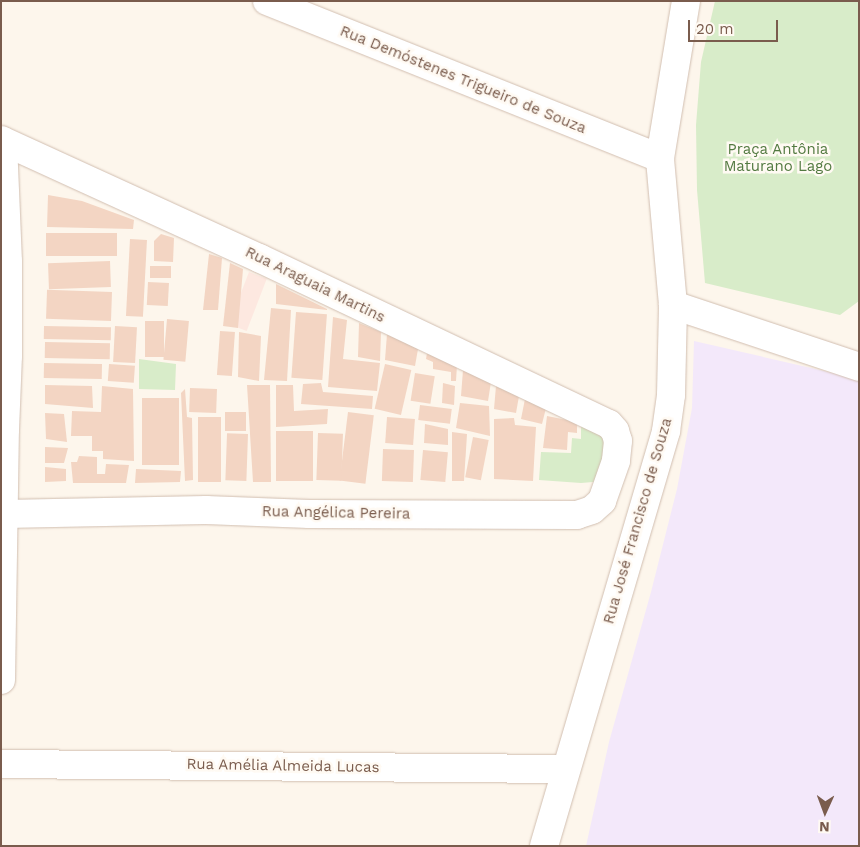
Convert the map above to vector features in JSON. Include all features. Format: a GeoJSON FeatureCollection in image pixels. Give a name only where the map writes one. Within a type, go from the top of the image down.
{"type":"FeatureCollection","features":[{"type":"Feature","properties":{"kind":"street","name":"Rua Demóstenes Trigueiro de Souza"},"geometry":{"type":"LineString","coordinates":[[267,1],[660,158]]}},
{"type":"Feature","properties":{"kind":"street"},"geometry":{"type":"LineString","coordinates":[[660,158],[686,1]]}},
{"type":"Feature","properties":{"kind":"street"},"geometry":{"type":"LineString","coordinates":[[1,680],[4,514],[3,429],[8,356],[8,262],[2,141]]}},
{"type":"Feature","properties":{"kind":"street","name":"Rua Araguaia Martins"},"geometry":{"type":"LineString","coordinates":[[2,141],[259,258],[609,424],[615,431],[618,441]]}},
{"type":"Feature","properties":{"kind":"street","name":"Rua José Francisco de Souza"},"geometry":{"type":"LineString","coordinates":[[544,846],[666,431],[671,395],[673,305],[660,158]]}},
{"type":"Feature","properties":{"kind":"street"},"geometry":{"type":"LineString","coordinates":[[673,305],[859,367]]}},
{"type":"Feature","properties":{"kind":"street","name":"Rua Angélica Pereira"},"geometry":{"type":"LineString","coordinates":[[4,514],[206,510],[309,514],[577,515],[592,510],[602,501],[616,461],[618,441]]}},
{"type":"Feature","properties":{"kind":"street","name":"Rua Amélia Almeida Lucas"},"geometry":{"type":"LineString","coordinates":[[1,764],[566,769]]}},
{"type":"Feature","properties":{"kind":"shaded area"},"geometry":{"type":"Polygon","coordinates":[[[249,272],[267,279],[247,331],[229,324],[249,272]]]}},
{"type":"Feature","properties":{"kind":"shaded area"},"geometry":{"type":"Polygon","coordinates":[[[694,341],[859,379],[859,846],[586,846],[609,742],[651,592],[677,489],[692,408],[694,341]]]}},
{"type":"Feature","properties":{"kind":"green space","name":"Praça Antônia Maturano Lago"},"geometry":{"type":"Polygon","coordinates":[[[715,1],[859,1],[859,301],[840,315],[705,283],[697,190],[696,125],[701,62],[715,1]]]}},
{"type":"Feature","properties":{"kind":"green space"},"geometry":{"type":"Polygon","coordinates":[[[139,359],[176,364],[175,390],[139,389],[139,359]]]}},
{"type":"Feature","properties":{"kind":"green space"},"geometry":{"type":"Polygon","coordinates":[[[581,426],[601,432],[609,442],[602,479],[581,483],[539,480],[541,452],[571,453],[572,438],[581,439],[581,426]]]}},
{"type":"Feature","properties":{"kind":"building"},"geometry":{"type":"Polygon","coordinates":[[[48,195],[82,201],[134,220],[133,229],[47,227],[48,195]]]}},
{"type":"Feature","properties":{"kind":"building"},"geometry":{"type":"Polygon","coordinates":[[[46,233],[117,233],[117,256],[46,256],[46,233]]]}},
{"type":"Feature","properties":{"kind":"building"},"geometry":{"type":"Polygon","coordinates":[[[161,234],[174,238],[173,262],[154,261],[154,241],[161,234]]]}},
{"type":"Feature","properties":{"kind":"building"},"geometry":{"type":"Polygon","coordinates":[[[130,239],[147,240],[143,317],[126,316],[130,239]]]}},
{"type":"Feature","properties":{"kind":"building"},"geometry":{"type":"Polygon","coordinates":[[[209,254],[222,258],[218,310],[203,310],[209,254]]]}},
{"type":"Feature","properties":{"kind":"building"},"geometry":{"type":"Polygon","coordinates":[[[110,261],[111,287],[49,289],[48,263],[110,261]]]}},
{"type":"Feature","properties":{"kind":"building"},"geometry":{"type":"Polygon","coordinates":[[[230,263],[243,269],[238,328],[223,326],[230,263]]]}},
{"type":"Feature","properties":{"kind":"building"},"geometry":{"type":"Polygon","coordinates":[[[150,266],[171,266],[171,278],[150,278],[150,266]]]}},
{"type":"Feature","properties":{"kind":"building"},"geometry":{"type":"Polygon","coordinates":[[[148,282],[169,283],[168,306],[147,305],[148,282]]]}},
{"type":"Feature","properties":{"kind":"building"},"geometry":{"type":"Polygon","coordinates":[[[276,284],[327,309],[327,310],[276,304],[276,284]]]}},
{"type":"Feature","properties":{"kind":"building"},"geometry":{"type":"Polygon","coordinates":[[[47,290],[112,292],[111,321],[46,319],[47,290]]]}},
{"type":"Feature","properties":{"kind":"building"},"geometry":{"type":"Polygon","coordinates":[[[271,308],[291,310],[287,381],[264,380],[271,308]]]}},
{"type":"Feature","properties":{"kind":"building"},"geometry":{"type":"Polygon","coordinates":[[[296,312],[327,314],[322,380],[291,378],[296,312]]]}},
{"type":"Feature","properties":{"kind":"building"},"geometry":{"type":"Polygon","coordinates":[[[333,317],[347,320],[343,359],[380,363],[377,391],[328,387],[333,317]]]}},
{"type":"Feature","properties":{"kind":"building"},"geometry":{"type":"Polygon","coordinates":[[[167,319],[189,321],[185,362],[163,360],[167,319]]]}},
{"type":"Feature","properties":{"kind":"building"},"geometry":{"type":"Polygon","coordinates":[[[145,321],[164,321],[164,357],[145,357],[145,321]]]}},
{"type":"Feature","properties":{"kind":"building"},"geometry":{"type":"Polygon","coordinates":[[[359,323],[381,332],[380,361],[358,357],[359,323]]]}},
{"type":"Feature","properties":{"kind":"building"},"geometry":{"type":"Polygon","coordinates":[[[44,326],[111,327],[111,340],[44,339],[44,326]]]}},
{"type":"Feature","properties":{"kind":"building"},"geometry":{"type":"Polygon","coordinates":[[[115,326],[137,327],[135,363],[113,362],[115,326]]]}},
{"type":"Feature","properties":{"kind":"building"},"geometry":{"type":"Polygon","coordinates":[[[220,331],[235,332],[232,376],[217,375],[220,331]]]}},
{"type":"Feature","properties":{"kind":"building"},"geometry":{"type":"Polygon","coordinates":[[[239,332],[261,336],[259,381],[238,377],[239,332]]]}},
{"type":"Feature","properties":{"kind":"building"},"geometry":{"type":"Polygon","coordinates":[[[387,334],[418,349],[415,366],[385,360],[387,334]]]}},
{"type":"Feature","properties":{"kind":"building"},"geometry":{"type":"Polygon","coordinates":[[[45,342],[110,343],[110,359],[45,358],[45,342]]]}},
{"type":"Feature","properties":{"kind":"building"},"geometry":{"type":"Polygon","coordinates":[[[427,353],[457,365],[456,381],[451,381],[451,372],[433,369],[433,362],[426,359],[427,353]]]}},
{"type":"Feature","properties":{"kind":"building"},"geometry":{"type":"Polygon","coordinates":[[[44,363],[102,364],[102,379],[44,378],[44,363]]]}},
{"type":"Feature","properties":{"kind":"building"},"geometry":{"type":"Polygon","coordinates":[[[109,364],[135,366],[134,383],[108,381],[109,364]]]}},
{"type":"Feature","properties":{"kind":"building"},"geometry":{"type":"Polygon","coordinates":[[[385,364],[411,370],[401,415],[375,409],[385,364]]]}},
{"type":"Feature","properties":{"kind":"building"},"geometry":{"type":"Polygon","coordinates":[[[463,370],[491,382],[488,401],[461,396],[463,370]]]}},
{"type":"Feature","properties":{"kind":"building"},"geometry":{"type":"Polygon","coordinates":[[[415,373],[435,376],[430,404],[411,401],[415,373]]]}},
{"type":"Feature","properties":{"kind":"building"},"geometry":{"type":"Polygon","coordinates":[[[321,383],[323,392],[373,396],[372,409],[301,404],[303,384],[321,383]]]}},
{"type":"Feature","properties":{"kind":"building"},"geometry":{"type":"Polygon","coordinates":[[[443,383],[455,386],[454,405],[442,403],[443,383]]]}},
{"type":"Feature","properties":{"kind":"building"},"geometry":{"type":"Polygon","coordinates":[[[45,385],[92,386],[93,408],[45,404],[45,385]]]}},
{"type":"Feature","properties":{"kind":"building"},"geometry":{"type":"Polygon","coordinates":[[[247,385],[270,385],[271,482],[253,482],[247,385]]]}},
{"type":"Feature","properties":{"kind":"building"},"geometry":{"type":"Polygon","coordinates":[[[276,385],[293,385],[294,411],[328,409],[327,424],[276,427],[276,385]]]}},
{"type":"Feature","properties":{"kind":"building"},"geometry":{"type":"Polygon","coordinates":[[[102,386],[133,389],[134,461],[103,459],[103,451],[92,451],[92,436],[71,436],[72,411],[101,412],[102,386]]]}},
{"type":"Feature","properties":{"kind":"building"},"geometry":{"type":"Polygon","coordinates":[[[496,386],[519,396],[516,413],[494,409],[496,386]]]}},
{"type":"Feature","properties":{"kind":"building"},"geometry":{"type":"Polygon","coordinates":[[[190,388],[217,389],[216,413],[189,412],[190,388]]]}},
{"type":"Feature","properties":{"kind":"building"},"geometry":{"type":"Polygon","coordinates":[[[185,389],[187,417],[192,418],[193,480],[185,481],[181,393],[185,389]]]}},
{"type":"Feature","properties":{"kind":"building"},"geometry":{"type":"Polygon","coordinates":[[[142,398],[179,398],[179,465],[142,465],[142,398]]]}},
{"type":"Feature","properties":{"kind":"building"},"geometry":{"type":"Polygon","coordinates":[[[525,399],[546,408],[542,424],[521,419],[525,399]]]}},
{"type":"Feature","properties":{"kind":"building"},"geometry":{"type":"Polygon","coordinates":[[[460,403],[489,406],[490,436],[456,428],[460,403]]]}},
{"type":"Feature","properties":{"kind":"building"},"geometry":{"type":"Polygon","coordinates":[[[420,405],[452,409],[450,424],[418,420],[420,405]]]}},
{"type":"Feature","properties":{"kind":"building"},"geometry":{"type":"Polygon","coordinates":[[[225,412],[246,412],[246,431],[225,431],[225,412]]]}},
{"type":"Feature","properties":{"kind":"building"},"geometry":{"type":"Polygon","coordinates":[[[348,412],[374,415],[365,484],[340,480],[348,412]]]}},
{"type":"Feature","properties":{"kind":"building"},"geometry":{"type":"Polygon","coordinates":[[[45,413],[64,414],[67,442],[46,439],[45,413]]]}},
{"type":"Feature","properties":{"kind":"building"},"geometry":{"type":"Polygon","coordinates":[[[547,416],[577,422],[577,433],[568,432],[567,450],[543,448],[547,416]]]}},
{"type":"Feature","properties":{"kind":"building"},"geometry":{"type":"Polygon","coordinates":[[[198,417],[221,417],[221,482],[198,482],[198,417]]]}},
{"type":"Feature","properties":{"kind":"building"},"geometry":{"type":"Polygon","coordinates":[[[387,417],[415,419],[413,445],[385,443],[387,417]]]}},
{"type":"Feature","properties":{"kind":"building"},"geometry":{"type":"Polygon","coordinates":[[[514,418],[515,425],[536,427],[533,481],[494,479],[494,419],[514,418]]]}},
{"type":"Feature","properties":{"kind":"building"},"geometry":{"type":"Polygon","coordinates":[[[425,424],[448,429],[448,445],[424,443],[425,424]]]}},
{"type":"Feature","properties":{"kind":"building"},"geometry":{"type":"Polygon","coordinates":[[[276,431],[313,431],[313,481],[276,481],[276,431]]]}},
{"type":"Feature","properties":{"kind":"building"},"geometry":{"type":"Polygon","coordinates":[[[452,432],[467,434],[464,481],[452,481],[452,432]]]}},
{"type":"Feature","properties":{"kind":"building"},"geometry":{"type":"Polygon","coordinates":[[[227,433],[248,434],[246,481],[225,480],[227,433]]]}},
{"type":"Feature","properties":{"kind":"building"},"geometry":{"type":"Polygon","coordinates":[[[318,433],[343,434],[341,481],[316,480],[318,433]]]}},
{"type":"Feature","properties":{"kind":"building"},"geometry":{"type":"Polygon","coordinates":[[[473,437],[489,440],[481,480],[465,477],[473,437]]]}},
{"type":"Feature","properties":{"kind":"building"},"geometry":{"type":"Polygon","coordinates":[[[45,447],[68,448],[64,463],[45,463],[45,447]]]}},
{"type":"Feature","properties":{"kind":"building"},"geometry":{"type":"Polygon","coordinates":[[[383,449],[414,450],[413,482],[382,481],[383,449]]]}},
{"type":"Feature","properties":{"kind":"building"},"geometry":{"type":"Polygon","coordinates":[[[423,450],[448,452],[445,482],[420,480],[423,450]]]}},
{"type":"Feature","properties":{"kind":"building"},"geometry":{"type":"Polygon","coordinates":[[[79,456],[97,457],[97,474],[105,474],[106,464],[129,465],[126,483],[73,483],[71,462],[77,462],[79,456]]]}},
{"type":"Feature","properties":{"kind":"building"},"geometry":{"type":"Polygon","coordinates":[[[45,467],[66,469],[66,481],[45,482],[45,467]]]}},
{"type":"Feature","properties":{"kind":"building"},"geometry":{"type":"Polygon","coordinates":[[[136,469],[181,471],[180,482],[135,483],[136,469]]]}}]}
